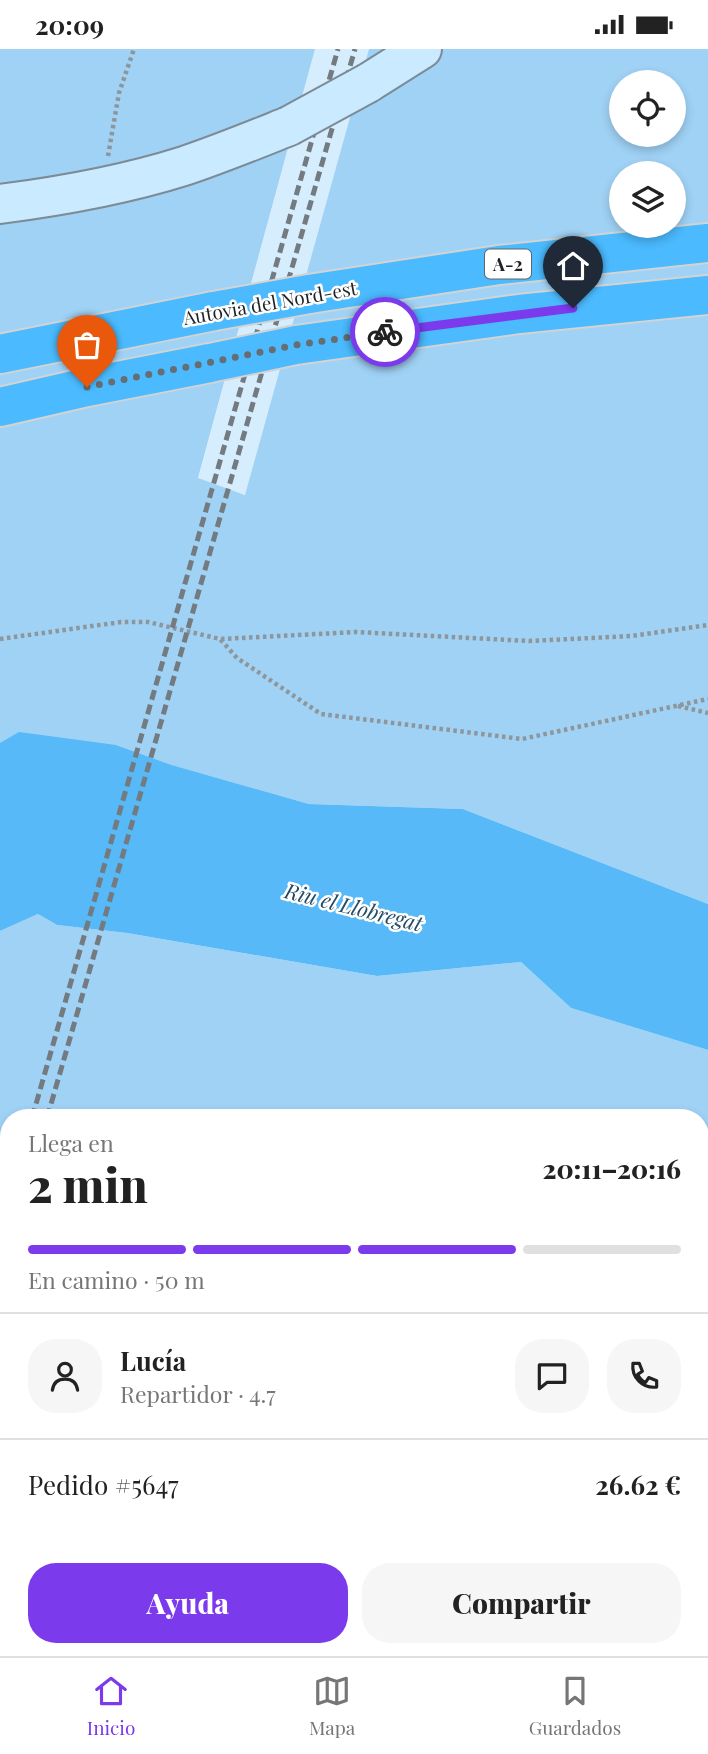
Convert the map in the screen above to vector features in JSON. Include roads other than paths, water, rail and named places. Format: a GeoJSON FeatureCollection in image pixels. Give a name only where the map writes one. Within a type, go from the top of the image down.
{"type":"FeatureCollection","features":[{"type":"Feature","properties":{"kind":"highway","name":"Autovia del Nord-est"},"geometry":{"type":"LineString","coordinates":[[0,353],[309,294],[499,265],[708,243]]}},
{"type":"Feature","properties":{"kind":"highway"},"geometry":{"type":"LineString","coordinates":[[0,407],[296,345],[519,314],[708,295]]}},
{"type":"Feature","properties":{"kind":"main road"},"geometry":{"type":"LineString","coordinates":[[0,204],[102,188],[196,162],[289,126],[368,83],[422,49]]}},
{"type":"Feature","properties":{"kind":"water","name":"Riu el Llobregat"},"geometry":{"type":"Polygon","coordinates":[[[19,732],[116,745],[172,765],[309,804],[463,809],[708,904],[708,1050],[571,1008],[521,962],[377,976],[127,933],[57,925],[38,914],[0,931],[0,743],[19,732]]]}},
{"type":"Feature","properties":{"kind":"railway"},"geometry":{"type":"LineString","coordinates":[[35,1109],[338,49]]}},
{"type":"Feature","properties":{"kind":"railway"},"geometry":{"type":"LineString","coordinates":[[50,1109],[355,49]]}}]}
